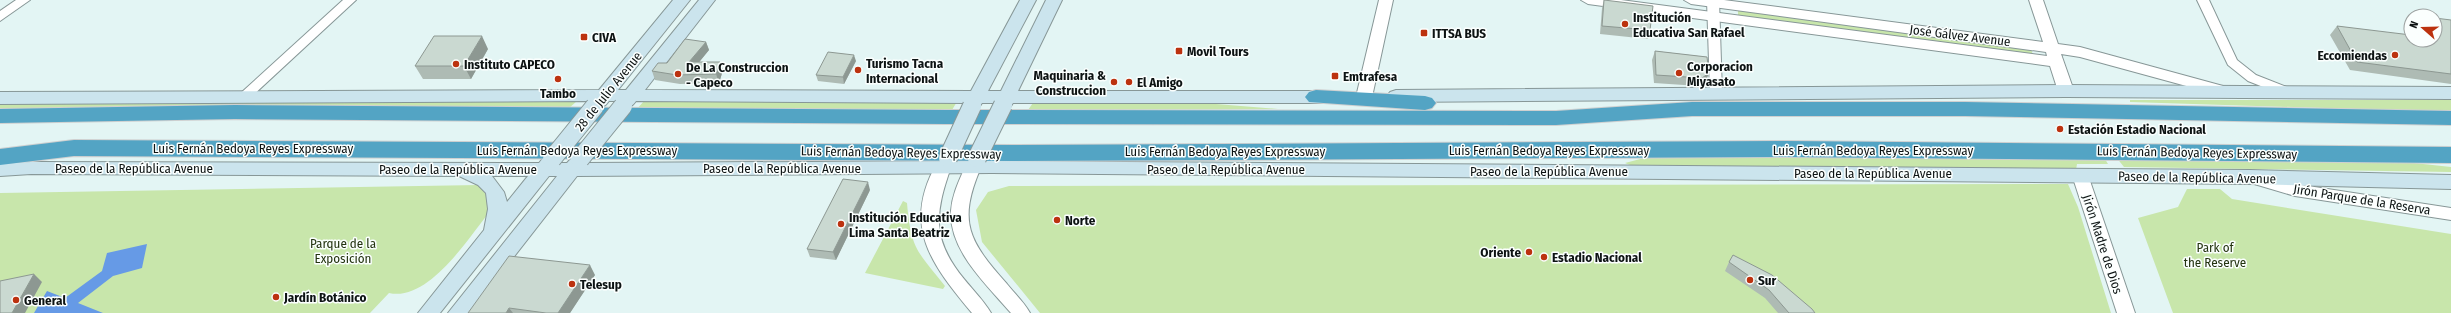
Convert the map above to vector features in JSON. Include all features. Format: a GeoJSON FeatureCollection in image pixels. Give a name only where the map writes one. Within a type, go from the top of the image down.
{"type":"FeatureCollection","features":[{"type":"Feature","properties":{"kind":"highway"},"geometry":{"type":"LineString","coordinates":[[1316,97],[1418,104],[1652,103],[1692,109]]}},
{"type":"Feature","properties":{"kind":"highway"},"geometry":{"type":"LineString","coordinates":[[0,116],[243,112],[945,117],[1556,118],[1692,109],[2076,109],[2451,118]]}},
{"type":"Feature","properties":{"kind":"highway"},"geometry":{"type":"LineString","coordinates":[[0,148],[74,148]]}},
{"type":"Feature","properties":{"kind":"highway","name":"Luis Fernán Bedoya Reyes Expressway"},"geometry":{"type":"LineString","coordinates":[[0,157],[74,148],[1012,153],[1608,149],[2451,155]]}},
{"type":"Feature","properties":{"kind":"highway"},"geometry":{"type":"LineString","coordinates":[[1068,168],[1185,158],[1478,162],[1569,159],[1608,149]]}},
{"type":"Feature","properties":{"kind":"main road","name":"28 de Julio Avenue"},"geometry":{"type":"LineString","coordinates":[[428,313],[682,0]]}},
{"type":"Feature","properties":{"kind":"main road","name":"28 de Julio Avenue"},"geometry":{"type":"LineString","coordinates":[[458,313],[707,0]]}},
{"type":"Feature","properties":{"kind":"main road"},"geometry":{"type":"LineString","coordinates":[[946,163],[974,102],[1028,0]]}},
{"type":"Feature","properties":{"kind":"main road"},"geometry":{"type":"LineString","coordinates":[[975,163],[1054,0]]}},
{"type":"Feature","properties":{"kind":"main road"},"geometry":{"type":"LineString","coordinates":[[0,98],[246,95],[600,101],[974,102],[1716,93],[2066,91],[2451,92]]}},
{"type":"Feature","properties":{"kind":"main road","name":"Paseo de la República Avenue"},"geometry":{"type":"LineString","coordinates":[[0,170],[31,168],[457,170],[548,164],[975,163],[1068,168],[2080,175],[2250,177],[2451,182]]}},
{"type":"Feature","properties":{"kind":"main road"},"geometry":{"type":"LineString","coordinates":[[457,170],[481,178],[495,192],[498,202],[498,215],[486,241]]}},
{"type":"Feature","properties":{"kind":"street"},"geometry":{"type":"LineString","coordinates":[[0,17],[24,0]]}},
{"type":"Feature","properties":{"kind":"street"},"geometry":{"type":"LineString","coordinates":[[246,95],[350,0]]}},
{"type":"Feature","properties":{"kind":"street"},"geometry":{"type":"LineString","coordinates":[[1364,97],[1386,0]]}},
{"type":"Feature","properties":{"kind":"street","name":"José Gálvez Avenue"},"geometry":{"type":"LineString","coordinates":[[1588,0],[1714,18],[2055,62]]}},
{"type":"Feature","properties":{"kind":"street","name":"José Gálvez Avenue"},"geometry":{"type":"LineString","coordinates":[[1691,0],[2051,47],[2101,57],[2225,92]]}},
{"type":"Feature","properties":{"kind":"street"},"geometry":{"type":"LineString","coordinates":[[2036,0],[2055,62],[2066,91]]}},
{"type":"Feature","properties":{"kind":"street"},"geometry":{"type":"LineString","coordinates":[[2203,0],[2232,62],[2252,78],[2285,91]]}},
{"type":"Feature","properties":{"kind":"street"},"geometry":{"type":"LineString","coordinates":[[1713,2],[1716,93]]}},
{"type":"Feature","properties":{"kind":"street"},"geometry":{"type":"LineString","coordinates":[[946,163],[929,208],[928,227],[933,245],[945,267],[982,313]]}},
{"type":"Feature","properties":{"kind":"street"},"geometry":{"type":"LineString","coordinates":[[975,163],[959,208],[958,218],[962,235],[969,249],[1021,313]]}},
{"type":"Feature","properties":{"kind":"street","name":"Jirón Madre de Dios"},"geometry":{"type":"LineString","coordinates":[[2080,175],[2126,313]]}},
{"type":"Feature","properties":{"kind":"street","name":"Jirón Parque de la Reserva"},"geometry":{"type":"LineString","coordinates":[[2250,177],[2295,190],[2451,214]]}},
{"type":"Feature","properties":{"kind":"green space"},"geometry":{"type":"Polygon","coordinates":[[[1738,10],[2031,49],[2033,55],[1738,15],[1738,10]]]}},
{"type":"Feature","properties":{"kind":"green space"},"geometry":{"type":"Polygon","coordinates":[[[958,100],[952,110],[637,109],[644,101],[958,100]]]}},
{"type":"Feature","properties":{"kind":"green space"},"geometry":{"type":"Polygon","coordinates":[[[1035,100],[1216,104],[1278,109],[1028,110],[1035,100]]]}},
{"type":"Feature","properties":{"kind":"green space"},"geometry":{"type":"Polygon","coordinates":[[[2130,100],[2451,100],[2451,112],[2130,102],[2130,100]]]}},
{"type":"Feature","properties":{"kind":"green space"},"geometry":{"type":"Polygon","coordinates":[[[577,101],[568,109],[0,110],[0,105],[41,102],[577,101]]]}},
{"type":"Feature","properties":{"kind":"green space"},"geometry":{"type":"Polygon","coordinates":[[[1648,157],[2105,159],[2108,164],[2077,164],[2076,170],[1635,167],[1625,163],[1648,157]]]}},
{"type":"Feature","properties":{"kind":"green space"},"geometry":{"type":"Polygon","coordinates":[[[2116,157],[2386,160],[2451,167],[2451,172],[2124,167],[2116,157]]]}},
{"type":"Feature","properties":{"kind":"green space","name":"Estadio Nacional"},"geometry":{"type":"Polygon","coordinates":[[[2068,184],[2078,207],[2111,313],[1040,313],[982,242],[976,210],[988,192],[1009,186],[2068,184]]]}},
{"type":"Feature","properties":{"kind":"green space","name":"Parque de la Exposición"},"geometry":{"type":"Polygon","coordinates":[[[479,185],[490,200],[491,210],[460,250],[433,278],[419,288],[404,293],[389,293],[370,313],[0,313],[0,193],[479,185]]]}},
{"type":"Feature","properties":{"kind":"green space","name":"Park of the Reserve"},"geometry":{"type":"Polygon","coordinates":[[[2187,189],[2220,189],[2232,199],[2451,234],[2451,313],[2173,313],[2138,218],[2178,207],[2187,189]]]}},
{"type":"Feature","properties":{"kind":"green space"},"geometry":{"type":"Polygon","coordinates":[[[903,201],[907,203],[913,240],[917,249],[945,286],[943,289],[865,273],[903,201]]]}},
{"type":"Feature","properties":{"kind":"water"},"geometry":{"type":"Polygon","coordinates":[[[147,244],[142,268],[113,276],[78,303],[103,313],[34,313],[47,291],[65,298],[102,271],[107,253],[147,244]]]}},
{"type":"Feature","properties":{"kind":"building","name":"Institución Educativa San Rafael"},"geometry":{"type":"Polygon","coordinates":[[[1604,0],[1653,6],[1650,30],[1602,26],[1604,0]]]}},
{"type":"Feature","properties":{"kind":"building","name":"Eccomiendas"},"geometry":{"type":"Polygon","coordinates":[[[2443,19],[2451,20],[2451,74],[2357,62],[2337,26],[2403,34],[2403,48],[2443,48],[2443,19]]]}},
{"type":"Feature","properties":{"kind":"building"},"geometry":{"type":"Polygon","coordinates":[[[434,36],[482,36],[464,66],[415,66],[434,36]]]}},
{"type":"Feature","properties":{"kind":"building"},"geometry":{"type":"Polygon","coordinates":[[[685,39],[706,42],[689,62],[720,62],[716,74],[677,75],[652,71],[658,63],[667,63],[685,39]]]}},
{"type":"Feature","properties":{"kind":"building"},"geometry":{"type":"Polygon","coordinates":[[[1655,51],[1707,57],[1709,73],[1702,78],[1656,75],[1655,51]]]}},
{"type":"Feature","properties":{"kind":"building"},"geometry":{"type":"Polygon","coordinates":[[[828,52],[854,55],[843,77],[816,75],[828,52]]]}},
{"type":"Feature","properties":{"kind":"building","name":"Institución Educativa Lima Santa Beatriz"},"geometry":{"type":"Polygon","coordinates":[[[843,179],[868,182],[833,252],[807,249],[843,179]]]}},
{"type":"Feature","properties":{"kind":"building"},"geometry":{"type":"Polygon","coordinates":[[[1733,255],[1772,275],[1815,313],[1789,313],[1769,290],[1729,262],[1733,255]]]}},
{"type":"Feature","properties":{"kind":"building"},"geometry":{"type":"Polygon","coordinates":[[[509,256],[590,265],[558,313],[546,313],[509,308],[506,313],[468,313],[509,256]]]}},
{"type":"Feature","properties":{"kind":"building"},"geometry":{"type":"Polygon","coordinates":[[[34,274],[12,313],[0,313],[0,281],[34,274]]]}},
{"type":"Feature","properties":{"kind":"place","name":"Institución Educativa San Rafael"},"geometry":{"type":"Point","coordinates":[1625,24]}},
{"type":"Feature","properties":{"kind":"place","name":"ITTSA BUS"},"geometry":{"type":"Point","coordinates":[1424,33]}},
{"type":"Feature","properties":{"kind":"place","name":"CIVA"},"geometry":{"type":"Point","coordinates":[584,37]}},
{"type":"Feature","properties":{"kind":"place","name":"Movil Tours"},"geometry":{"type":"Point","coordinates":[1179,51]}},
{"type":"Feature","properties":{"kind":"place","name":"Eccomiendas"},"geometry":{"type":"Point","coordinates":[2395,55]}},
{"type":"Feature","properties":{"kind":"place","name":"Instituto CAPECO"},"geometry":{"type":"Point","coordinates":[456,64]}},
{"type":"Feature","properties":{"kind":"place","name":"Turismo Tacna Internacional"},"geometry":{"type":"Point","coordinates":[858,70]}},
{"type":"Feature","properties":{"kind":"place","name":"Corporacion Miyasato"},"geometry":{"type":"Point","coordinates":[1679,73]}},
{"type":"Feature","properties":{"kind":"place","name":"De La Construccion - Capeco"},"geometry":{"type":"Point","coordinates":[678,74]}},
{"type":"Feature","properties":{"kind":"place","name":"Emtrafesa"},"geometry":{"type":"Point","coordinates":[1335,76]}},
{"type":"Feature","properties":{"kind":"place","name":"Tambo"},"geometry":{"type":"Point","coordinates":[558,79]}},
{"type":"Feature","properties":{"kind":"place","name":"Maquinaria & Construccion"},"geometry":{"type":"Point","coordinates":[1114,82]}},
{"type":"Feature","properties":{"kind":"place","name":"El Amigo"},"geometry":{"type":"Point","coordinates":[1129,82]}},
{"type":"Feature","properties":{"kind":"place","name":"Estación Estadio Nacional"},"geometry":{"type":"Point","coordinates":[2060,129]}},
{"type":"Feature","properties":{"kind":"place","name":"Norte"},"geometry":{"type":"Point","coordinates":[1057,220]}},
{"type":"Feature","properties":{"kind":"place","name":"Institución Educativa Lima Santa Beatriz"},"geometry":{"type":"Point","coordinates":[841,224]}},
{"type":"Feature","properties":{"kind":"place","name":"Oriente"},"geometry":{"type":"Point","coordinates":[1529,252]}},
{"type":"Feature","properties":{"kind":"place","name":"Estadio Nacional"},"geometry":{"type":"Point","coordinates":[1544,257]}},
{"type":"Feature","properties":{"kind":"place","name":"Sur"},"geometry":{"type":"Point","coordinates":[1750,280]}},
{"type":"Feature","properties":{"kind":"place","name":"Telesup"},"geometry":{"type":"Point","coordinates":[572,284]}},
{"type":"Feature","properties":{"kind":"place","name":"Jardín Botánico"},"geometry":{"type":"Point","coordinates":[276,297]}},
{"type":"Feature","properties":{"kind":"place","name":"General"},"geometry":{"type":"Point","coordinates":[16,300]}}]}
